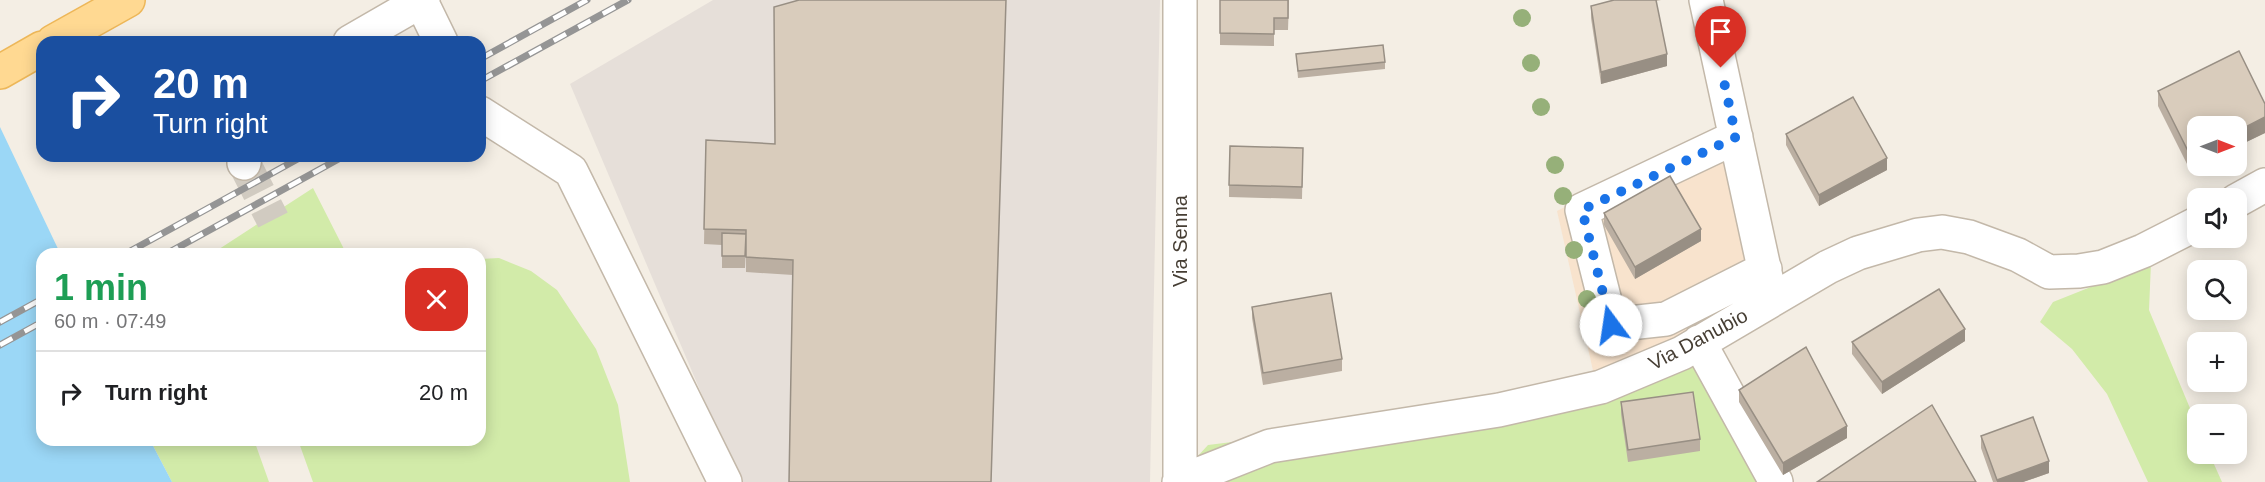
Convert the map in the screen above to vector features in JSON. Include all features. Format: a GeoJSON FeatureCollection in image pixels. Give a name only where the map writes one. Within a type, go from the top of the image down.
{"type":"FeatureCollection","features":[{"type":"Feature","properties":{"kind":"main road"},"geometry":{"type":"LineString","coordinates":[[64,36],[128,0]]}},
{"type":"Feature","properties":{"kind":"main road"},"geometry":{"type":"LineString","coordinates":[[0,72],[36,51]]}},
{"type":"Feature","properties":{"kind":"street","name":"Via Senna"},"geometry":{"type":"LineString","coordinates":[[1180,0],[1180,482]]}},
{"type":"Feature","properties":{"kind":"street"},"geometry":{"type":"LineString","coordinates":[[1706,0],[1736,137],[1768,284],[1666,319],[1611,325],[1582,210],[1736,137]]}},
{"type":"Feature","properties":{"kind":"street"},"geometry":{"type":"LineString","coordinates":[[361,36],[422,1],[438,36]]}},
{"type":"Feature","properties":{"kind":"street"},"geometry":{"type":"LineString","coordinates":[[486,117],[571,171],[725,482]]}},
{"type":"Feature","properties":{"kind":"street"},"geometry":{"type":"LineString","coordinates":[[2247,195],[2265,185]]}},
{"type":"Feature","properties":{"kind":"street","name":"Via Danubio"},"geometry":{"type":"LineString","coordinates":[[1180,482],[1269,446],[1499,410],[1601,387],[1682,353],[1699,342],[1768,284],[1918,235],[1942,232],[1969,237],[2018,255],[2049,272],[2103,267],[2143,251],[2187,229]]}},
{"type":"Feature","properties":{"kind":"street"},"geometry":{"type":"LineString","coordinates":[[1699,342],[1776,482]]}},
{"type":"Feature","properties":{"kind":"shaded area"},"geometry":{"type":"Polygon","coordinates":[[[713,0],[1160,0],[1150,482],[739,482],[570,84],[713,0]]]}},
{"type":"Feature","properties":{"kind":"shaded area"},"geometry":{"type":"Polygon","coordinates":[[[1722,126],[1762,292],[1663,347],[1594,375],[1557,211],[1722,126]]]}},
{"type":"Feature","properties":{"kind":"green space"},"geometry":{"type":"Polygon","coordinates":[[[313,188],[343,248],[221,248],[313,188]]]}},
{"type":"Feature","properties":{"kind":"green space"},"geometry":{"type":"Polygon","coordinates":[[[499,258],[531,271],[557,290],[596,349],[618,405],[630,482],[313,482],[300,446],[486,446],[486,259],[499,258]]]}},
{"type":"Feature","properties":{"kind":"green space"},"geometry":{"type":"Polygon","coordinates":[[[2151,263],[2149,310],[2188,404],[2187,464],[2214,464],[2222,482],[2148,482],[2107,394],[2072,349],[2040,322],[2053,302],[2151,263]]]}},
{"type":"Feature","properties":{"kind":"green space"},"geometry":{"type":"Polygon","coordinates":[[[1694,354],[1770,482],[1174,482],[1208,445],[1487,410],[1694,354]]]}},
{"type":"Feature","properties":{"kind":"green space"},"geometry":{"type":"Polygon","coordinates":[[[153,446],[256,446],[269,482],[172,482],[153,446]]]}},
{"type":"Feature","properties":{"kind":"water"},"geometry":{"type":"Polygon","coordinates":[[[0,127],[58,248],[36,248],[36,446],[153,446],[172,482],[0,482],[0,127]]]}},
{"type":"Feature","properties":{"kind":"building"},"geometry":{"type":"Polygon","coordinates":[[[799,0],[1006,0],[991,482],[789,482],[793,260],[746,257],[746,230],[704,229],[706,140],[775,144],[774,7],[799,0]]]}},
{"type":"Feature","properties":{"kind":"building"},"geometry":{"type":"Polygon","coordinates":[[[1220,0],[1288,0],[1288,18],[1274,18],[1274,34],[1220,33],[1220,0]]]}},
{"type":"Feature","properties":{"kind":"building"},"geometry":{"type":"Polygon","coordinates":[[[1614,0],[1656,0],[1667,54],[1601,72],[1591,6],[1614,0]]]}},
{"type":"Feature","properties":{"kind":"building"},"geometry":{"type":"Polygon","coordinates":[[[1383,45],[1385,62],[1298,71],[1296,54],[1383,45]]]}},
{"type":"Feature","properties":{"kind":"building"},"geometry":{"type":"Polygon","coordinates":[[[2239,51],[2265,104],[2265,117],[2247,126],[2247,116],[2187,116],[2187,149],[2158,91],[2239,51]]]}},
{"type":"Feature","properties":{"kind":"building"},"geometry":{"type":"Polygon","coordinates":[[[1853,97],[1887,158],[1819,195],[1786,134],[1853,97]]]}},
{"type":"Feature","properties":{"kind":"building"},"geometry":{"type":"Polygon","coordinates":[[[1230,146],[1303,148],[1302,187],[1229,185],[1230,146]]]}},
{"type":"Feature","properties":{"kind":"building"},"geometry":{"type":"Polygon","coordinates":[[[1670,176],[1701,229],[1635,267],[1604,213],[1670,176]]]}},
{"type":"Feature","properties":{"kind":"building"},"geometry":{"type":"Polygon","coordinates":[[[722,233],[746,234],[745,256],[722,256],[722,233]]]}},
{"type":"Feature","properties":{"kind":"building"},"geometry":{"type":"Polygon","coordinates":[[[1939,289],[1965,329],[1882,382],[1852,342],[1939,289]]]}},
{"type":"Feature","properties":{"kind":"building"},"geometry":{"type":"Polygon","coordinates":[[[1331,293],[1342,359],[1263,373],[1252,307],[1331,293]]]}},
{"type":"Feature","properties":{"kind":"building"},"geometry":{"type":"Polygon","coordinates":[[[1806,347],[1847,426],[1783,463],[1739,390],[1806,347]]]}},
{"type":"Feature","properties":{"kind":"building"},"geometry":{"type":"Polygon","coordinates":[[[1693,392],[1700,439],[1628,450],[1621,402],[1693,392]]]}},
{"type":"Feature","properties":{"kind":"building"},"geometry":{"type":"Polygon","coordinates":[[[1932,405],[1976,482],[1817,482],[1932,405]]]}},
{"type":"Feature","properties":{"kind":"building"},"geometry":{"type":"Polygon","coordinates":[[[2033,417],[2049,461],[1997,480],[1981,436],[2033,417]]]}},
{"type":"Feature","properties":{"kind":"tunnel"},"geometry":{"type":"LineString","coordinates":[[244,163],[273,220]]}},
{"type":"Feature","properties":{"kind":"railway"},"geometry":{"type":"LineString","coordinates":[[486,56],[587,0]]}},
{"type":"Feature","properties":{"kind":"railway"},"geometry":{"type":"LineString","coordinates":[[486,78],[628,0]]}},
{"type":"Feature","properties":{"kind":"railway"},"geometry":{"type":"LineString","coordinates":[[136,248],[292,162]]}},
{"type":"Feature","properties":{"kind":"railway"},"geometry":{"type":"LineString","coordinates":[[177,248],[333,162]]}},
{"type":"Feature","properties":{"kind":"railway"},"geometry":{"type":"LineString","coordinates":[[0,322],[36,302]]}},
{"type":"Feature","properties":{"kind":"railway"},"geometry":{"type":"LineString","coordinates":[[0,345],[36,325]]}},
{"type":"Feature","properties":{"kind":"route"},"geometry":{"type":"LineString","coordinates":[[1611,325],[1582,210],[1736,137],[1721,68]]}}]}
